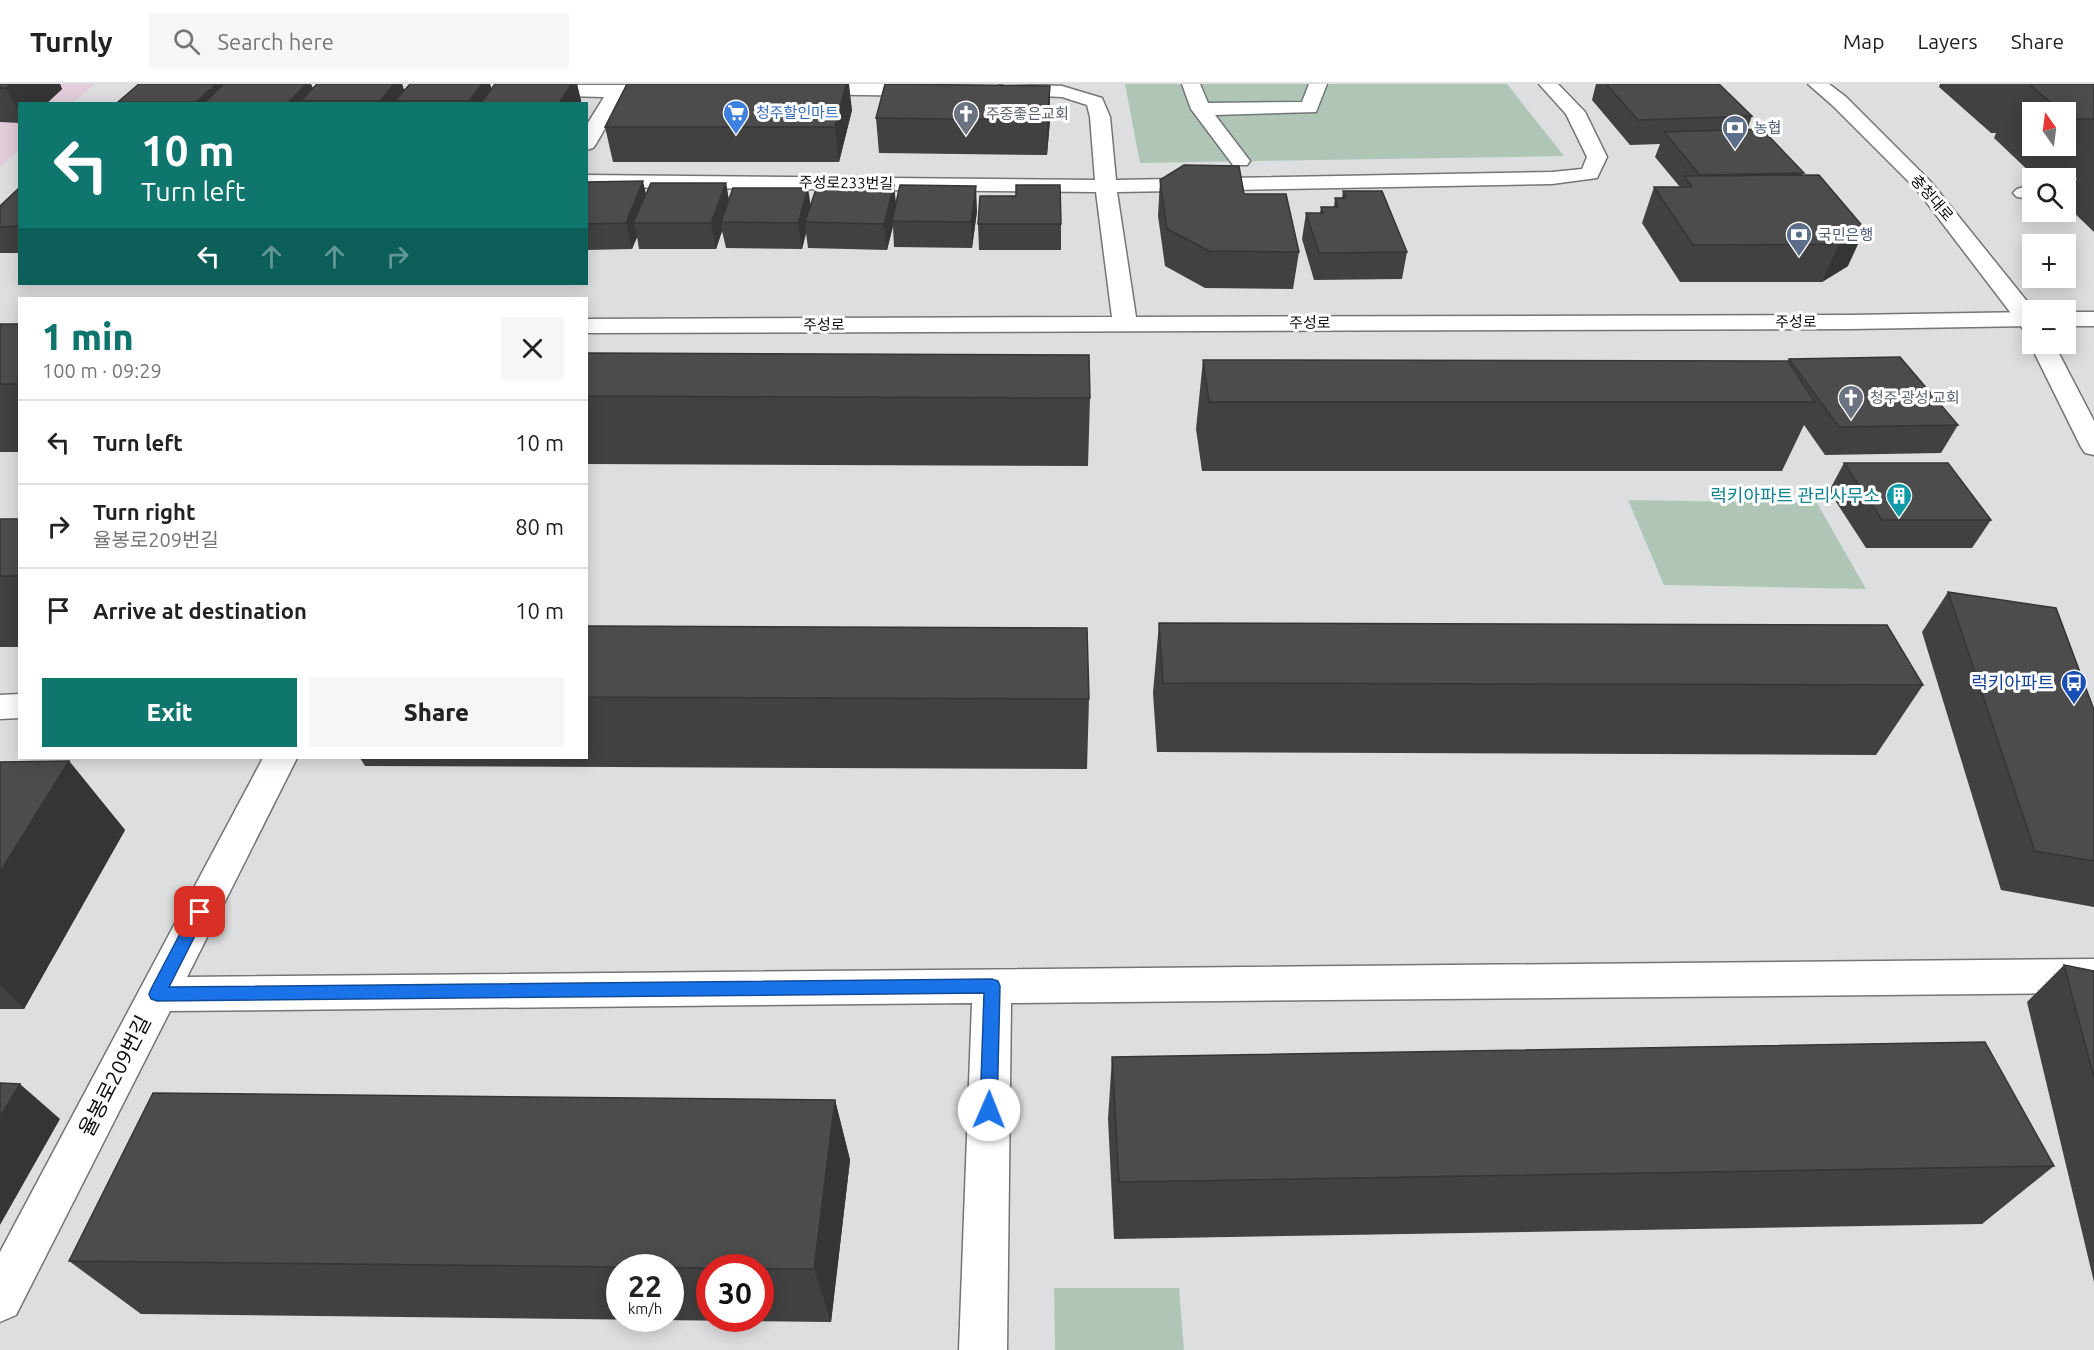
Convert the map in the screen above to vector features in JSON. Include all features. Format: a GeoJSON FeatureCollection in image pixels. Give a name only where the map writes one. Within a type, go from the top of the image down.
{"type":"FeatureCollection","features":[{"type":"Feature","properties":{"kind":"street"},"geometry":{"type":"LineString","coordinates":[[1191,84],[1201,109],[1240,161]]}},
{"type":"Feature","properties":{"kind":"street"},"geometry":{"type":"LineString","coordinates":[[1201,109],[1309,108],[1318,84]]}},
{"type":"Feature","properties":{"kind":"street","name":"주성로233번길"},"geometry":{"type":"LineString","coordinates":[[588,181],[1106,186],[1540,178],[1590,174],[1597,158],[1575,112],[1548,84]]}},
{"type":"Feature","properties":{"kind":"street","name":"충청대로"},"geometry":{"type":"LineString","coordinates":[[1817,84],[1839,101],[1924,186],[2022,308]]}},
{"type":"Feature","properties":{"kind":"street"},"geometry":{"type":"LineString","coordinates":[[784,90],[952,90]]}},
{"type":"Feature","properties":{"kind":"street"},"geometry":{"type":"LineString","coordinates":[[987,90],[1055,90],[1081,95],[1095,102],[1100,117],[1106,186],[1125,323]]}},
{"type":"Feature","properties":{"kind":"street"},"geometry":{"type":"LineString","coordinates":[[515,91],[688,91]]}},
{"type":"Feature","properties":{"kind":"street"},"geometry":{"type":"LineString","coordinates":[[588,141],[617,91]]}},
{"type":"Feature","properties":{"kind":"street"},"geometry":{"type":"LineString","coordinates":[[2076,319],[2094,319]]}},
{"type":"Feature","properties":{"kind":"street","name":"주성로"},"geometry":{"type":"LineString","coordinates":[[588,326],[2022,321]]}},
{"type":"Feature","properties":{"kind":"street"},"geometry":{"type":"LineString","coordinates":[[2047,354],[2094,447]]}},
{"type":"Feature","properties":{"kind":"street"},"geometry":{"type":"LineString","coordinates":[[0,706],[18,706]]}},
{"type":"Feature","properties":{"kind":"street","name":"율봉로209번길"},"geometry":{"type":"LineString","coordinates":[[0,1299],[279,759]]}},
{"type":"Feature","properties":{"kind":"street"},"geometry":{"type":"LineString","coordinates":[[157,994],[2094,976]]}},
{"type":"Feature","properties":{"kind":"street"},"geometry":{"type":"LineString","coordinates":[[983,1350],[992,986]]}},
{"type":"Feature","properties":{"kind":"shaded area"},"geometry":{"type":"Polygon","coordinates":[[[0,84],[95,84],[73,102],[18,102],[18,151],[0,167],[0,84]]]}},
{"type":"Feature","properties":{"kind":"green space"},"geometry":{"type":"Polygon","coordinates":[[[1125,84],[1507,84],[1564,156],[1140,163],[1125,84]]]}},
{"type":"Feature","properties":{"kind":"green space"},"geometry":{"type":"Polygon","coordinates":[[[1628,500],[1817,503],[1866,589],[1664,585],[1628,500]]]}},
{"type":"Feature","properties":{"kind":"green space"},"geometry":{"type":"Polygon","coordinates":[[[1054,1288],[1179,1288],[1184,1350],[1055,1350],[1054,1288]]]}},
{"type":"Feature","properties":{"kind":"building"},"geometry":{"type":"Polygon","coordinates":[[[0,84],[11,84],[6,88],[0,88],[0,84]]]}},
{"type":"Feature","properties":{"kind":"building"},"geometry":{"type":"Polygon","coordinates":[[[139,84],[216,84],[196,102],[118,102],[139,84]]]}},
{"type":"Feature","properties":{"kind":"building"},"geometry":{"type":"Polygon","coordinates":[[[224,84],[306,84],[289,102],[205,102],[224,84]]]}},
{"type":"Feature","properties":{"kind":"building"},"geometry":{"type":"Polygon","coordinates":[[[317,84],[394,84],[380,101],[301,101],[317,84]]]}},
{"type":"Feature","properties":{"kind":"building"},"geometry":{"type":"Polygon","coordinates":[[[410,84],[482,84],[469,101],[395,101],[410,84]]]}},
{"type":"Feature","properties":{"kind":"building"},"geometry":{"type":"Polygon","coordinates":[[[495,84],[571,84],[560,102],[482,102],[495,84]]]}},
{"type":"Feature","properties":{"kind":"building"},"geometry":{"type":"Polygon","coordinates":[[[627,84],[846,84],[835,127],[605,127],[627,84]]]}},
{"type":"Feature","properties":{"kind":"building"},"geometry":{"type":"Polygon","coordinates":[[[885,84],[1050,86],[1047,120],[876,118],[885,84]]]}},
{"type":"Feature","properties":{"kind":"building"},"geometry":{"type":"Polygon","coordinates":[[[1606,84],[1719,84],[1752,116],[1638,120],[1606,84]]]}},
{"type":"Feature","properties":{"kind":"building"},"geometry":{"type":"Polygon","coordinates":[[[2029,84],[2094,84],[2094,119],[2076,119],[2076,102],[2050,102],[2029,84]]]}},
{"type":"Feature","properties":{"kind":"building"},"geometry":{"type":"Polygon","coordinates":[[[1762,129],[1804,173],[1700,175],[1664,132],[1762,129]]]}},
{"type":"Feature","properties":{"kind":"building"},"geometry":{"type":"Polygon","coordinates":[[[1184,165],[1239,166],[1244,194],[1286,194],[1299,252],[1209,251],[1167,229],[1160,180],[1184,165]]]}},
{"type":"Feature","properties":{"kind":"building"},"geometry":{"type":"Polygon","coordinates":[[[1819,175],[1865,229],[1839,244],[1693,245],[1654,187],[1692,187],[1684,176],[1819,175]]]}},
{"type":"Feature","properties":{"kind":"building"},"geometry":{"type":"Polygon","coordinates":[[[643,181],[626,223],[588,224],[588,182],[643,181]]]}},
{"type":"Feature","properties":{"kind":"building"},"geometry":{"type":"Polygon","coordinates":[[[651,183],[726,183],[711,223],[633,223],[651,183]]]}},
{"type":"Feature","properties":{"kind":"building"},"geometry":{"type":"Polygon","coordinates":[[[818,183],[894,185],[884,224],[805,222],[818,183]]]}},
{"type":"Feature","properties":{"kind":"building"},"geometry":{"type":"Polygon","coordinates":[[[900,185],[976,186],[971,222],[892,221],[900,185]]]}},
{"type":"Feature","properties":{"kind":"building"},"geometry":{"type":"Polygon","coordinates":[[[1016,185],[1060,185],[1061,224],[978,224],[980,196],[1016,196],[1016,185]]]}},
{"type":"Feature","properties":{"kind":"building"},"geometry":{"type":"Polygon","coordinates":[[[733,188],[808,188],[798,223],[721,222],[733,188]]]}},
{"type":"Feature","properties":{"kind":"building"},"geometry":{"type":"Polygon","coordinates":[[[18,189],[18,226],[0,227],[0,206],[18,189]]]}},
{"type":"Feature","properties":{"kind":"building"},"geometry":{"type":"Polygon","coordinates":[[[1343,191],[1382,191],[1407,252],[1319,253],[1306,213],[1323,213],[1321,207],[1338,207],[1335,198],[1346,198],[1343,191]]]}},
{"type":"Feature","properties":{"kind":"building"},"geometry":{"type":"Polygon","coordinates":[[[0,324],[18,324],[18,384],[0,384],[0,324]]]}},
{"type":"Feature","properties":{"kind":"building"},"geometry":{"type":"Polygon","coordinates":[[[588,353],[1089,355],[1090,398],[588,396],[588,353]]]}},
{"type":"Feature","properties":{"kind":"building"},"geometry":{"type":"Polygon","coordinates":[[[1900,357],[1958,425],[1839,427],[1789,359],[1900,357]]]}},
{"type":"Feature","properties":{"kind":"building"},"geometry":{"type":"Polygon","coordinates":[[[1203,360],[1788,361],[1815,402],[1209,402],[1203,360]]]}},
{"type":"Feature","properties":{"kind":"building"},"geometry":{"type":"Polygon","coordinates":[[[1844,463],[1948,463],[1991,520],[1882,520],[1844,463]]]}},
{"type":"Feature","properties":{"kind":"building"},"geometry":{"type":"Polygon","coordinates":[[[0,519],[18,519],[18,576],[0,576],[0,519]]]}},
{"type":"Feature","properties":{"kind":"building"},"geometry":{"type":"Polygon","coordinates":[[[1948,592],[2056,608],[2094,710],[2094,861],[2035,851],[1948,592]]]}},
{"type":"Feature","properties":{"kind":"building"},"geometry":{"type":"Polygon","coordinates":[[[1159,623],[1887,625],[1923,685],[1163,683],[1159,623]]]}},
{"type":"Feature","properties":{"kind":"building"},"geometry":{"type":"Polygon","coordinates":[[[588,626],[1087,628],[1089,699],[588,697],[588,626]]]}},
{"type":"Feature","properties":{"kind":"building"},"geometry":{"type":"Polygon","coordinates":[[[69,761],[0,872],[0,762],[69,761]]]}},
{"type":"Feature","properties":{"kind":"building"},"geometry":{"type":"Polygon","coordinates":[[[2064,965],[2094,971],[2094,1078],[2064,965]]]}},
{"type":"Feature","properties":{"kind":"building"},"geometry":{"type":"Polygon","coordinates":[[[1985,1042],[2054,1166],[1119,1182],[1112,1057],[1985,1042]]]}},
{"type":"Feature","properties":{"kind":"building"},"geometry":{"type":"Polygon","coordinates":[[[0,1083],[20,1084],[0,1117],[0,1083]]]}},
{"type":"Feature","properties":{"kind":"building"},"geometry":{"type":"Polygon","coordinates":[[[153,1093],[835,1100],[814,1269],[774,1269],[774,1254],[696,1254],[696,1268],[684,1268],[684,1254],[606,1254],[606,1267],[69,1261],[153,1093]]]}},
{"type":"Feature","properties":{"kind":"place","name":"청주할인마트"},"geometry":{"type":"Point","coordinates":[736,136]}},
{"type":"Feature","properties":{"kind":"place","name":"주중좋은교회"},"geometry":{"type":"Point","coordinates":[966,137]}},
{"type":"Feature","properties":{"kind":"place","name":"농협"},"geometry":{"type":"Point","coordinates":[1735,151]}},
{"type":"Feature","properties":{"kind":"place","name":"국민은행"},"geometry":{"type":"Point","coordinates":[1799,258]}},
{"type":"Feature","properties":{"kind":"place","name":"청주 광성 교회"},"geometry":{"type":"Point","coordinates":[1851,421]}},
{"type":"Feature","properties":{"kind":"place","name":"럭키아파트 관리사무소"},"geometry":{"type":"Point","coordinates":[1899,519]}},
{"type":"Feature","properties":{"kind":"place","name":"럭키아파트"},"geometry":{"type":"Point","coordinates":[2074,706]}},
{"type":"Feature","properties":{"kind":"route"},"geometry":{"type":"LineString","coordinates":[[200,912],[157,994],[992,986],[989,1110]]}}]}
